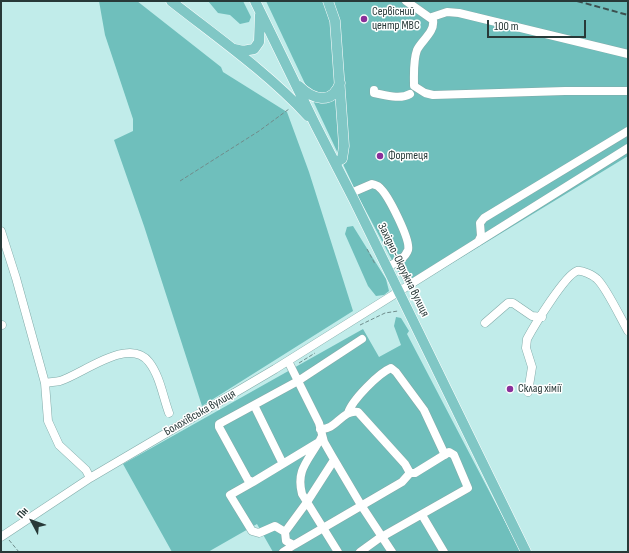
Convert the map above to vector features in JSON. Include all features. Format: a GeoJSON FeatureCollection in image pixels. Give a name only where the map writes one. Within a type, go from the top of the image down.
{"type":"FeatureCollection","features":[{"type":"Feature","properties":{"kind":"main road"},"geometry":{"type":"LineString","coordinates":[[171,1],[261,70],[296,103],[315,124]]}},
{"type":"Feature","properties":{"kind":"main road","name":"Західно-Окружна вулиця"},"geometry":{"type":"LineString","coordinates":[[255,1],[315,124],[351,193],[382,267],[399,291],[526,552]]}},
{"type":"Feature","properties":{"kind":"main road"},"geometry":{"type":"LineString","coordinates":[[328,1],[335,21],[340,83],[343,156],[335,162]]}},
{"type":"Feature","properties":{"kind":"main road"},"geometry":{"type":"LineString","coordinates":[[223,42],[236,50],[243,52],[254,49],[259,42],[260,11]]}},
{"type":"Feature","properties":{"kind":"main road"},"geometry":{"type":"LineString","coordinates":[[292,75],[307,93],[319,98],[330,96],[338,88],[340,83]]}},
{"type":"Feature","properties":{"kind":"street"},"geometry":{"type":"LineString","coordinates":[[406,1],[435,19]]}},
{"type":"Feature","properties":{"kind":"street"},"geometry":{"type":"LineString","coordinates":[[628,54],[459,13],[447,12],[435,19],[432,30],[418,50],[414,61],[414,86],[425,93],[433,95],[565,91],[628,91]]}},
{"type":"Feature","properties":{"kind":"street"},"geometry":{"type":"LineString","coordinates":[[374,90],[374,93],[393,96],[405,97],[410,94]]}},
{"type":"Feature","properties":{"kind":"street"},"geometry":{"type":"LineString","coordinates":[[486,234],[480,225],[484,218],[628,131]]}},
{"type":"Feature","properties":{"kind":"street","name":"Болохівська вулиця"},"geometry":{"type":"LineString","coordinates":[[3,536],[90,478],[290,364],[385,300],[477,243],[486,234],[628,148]]}},
{"type":"Feature","properties":{"kind":"street"},"geometry":{"type":"LineString","coordinates":[[351,193],[372,184],[381,189],[407,237],[409,248],[407,253],[397,262],[382,267]]}},
{"type":"Feature","properties":{"kind":"street"},"geometry":{"type":"LineString","coordinates":[[1,232],[16,278],[45,383],[48,421],[59,445],[86,470],[90,478]]}},
{"type":"Feature","properties":{"kind":"street"},"geometry":{"type":"LineString","coordinates":[[528,392],[532,367],[526,348],[527,339],[558,290],[569,276],[578,271],[582,271],[597,279],[628,331]]}},
{"type":"Feature","properties":{"kind":"street"},"geometry":{"type":"LineString","coordinates":[[486,323],[508,303],[513,303],[532,316],[542,317]]}},
{"type":"Feature","properties":{"kind":"street"},"geometry":{"type":"LineString","coordinates":[[253,482],[248,480],[219,427],[219,424],[298,381],[362,339]]}},
{"type":"Feature","properties":{"kind":"street"},"geometry":{"type":"LineString","coordinates":[[45,383],[61,381],[97,362],[123,354],[139,354],[146,358],[153,369],[169,414]]}},
{"type":"Feature","properties":{"kind":"street"},"geometry":{"type":"LineString","coordinates":[[290,364],[321,435],[334,460],[392,552]]}},
{"type":"Feature","properties":{"kind":"street"},"geometry":{"type":"LineString","coordinates":[[285,532],[274,526],[259,532],[252,531],[230,495],[283,464],[332,427],[348,413],[351,405],[361,394],[391,368],[396,372],[424,410],[445,455]]}},
{"type":"Feature","properties":{"kind":"street"},"geometry":{"type":"LineString","coordinates":[[254,404],[283,464]]}},
{"type":"Feature","properties":{"kind":"street"},"geometry":{"type":"LineString","coordinates":[[348,413],[358,412],[366,419],[405,464],[410,473]]}},
{"type":"Feature","properties":{"kind":"street"},"geometry":{"type":"LineString","coordinates":[[321,435],[299,477],[302,494],[338,552]]}},
{"type":"Feature","properties":{"kind":"street"},"geometry":{"type":"LineString","coordinates":[[283,552],[402,482],[410,473],[415,473],[449,452],[454,455],[468,488],[382,537],[360,552]]}},
{"type":"Feature","properties":{"kind":"street"},"geometry":{"type":"LineString","coordinates":[[294,545],[286,541],[285,532],[308,502],[334,460]]}},
{"type":"Feature","properties":{"kind":"street"},"geometry":{"type":"LineString","coordinates":[[422,515],[444,552]]}},
{"type":"Feature","properties":{"kind":"path"},"geometry":{"type":"LineString","coordinates":[[180,181],[260,131],[296,103]]}},
{"type":"Feature","properties":{"kind":"path"},"geometry":{"type":"LineString","coordinates":[[367,249],[382,267]]}},
{"type":"Feature","properties":{"kind":"path"},"geometry":{"type":"LineString","coordinates":[[385,300],[389,313]]}},
{"type":"Feature","properties":{"kind":"path"},"geometry":{"type":"LineString","coordinates":[[357,327],[385,313],[401,310]]}},
{"type":"Feature","properties":{"kind":"path"},"geometry":{"type":"LineString","coordinates":[[290,364],[318,351]]}},
{"type":"Feature","properties":{"kind":"path"},"geometry":{"type":"LineString","coordinates":[[3,536],[19,552]]}},
{"type":"Feature","properties":{"kind":"shaded area"},"geometry":{"type":"Polygon","coordinates":[[[99,1],[137,1],[221,67],[223,72],[287,112],[309,172],[353,311],[202,406],[144,226],[114,140],[133,131],[133,119],[105,35],[99,1]]]}},
{"type":"Feature","properties":{"kind":"shaded area"},"geometry":{"type":"Polygon","coordinates":[[[208,1],[243,1],[251,17],[249,22],[240,24],[230,15],[218,13],[208,1]]]}},
{"type":"Feature","properties":{"kind":"shaded area"},"geometry":{"type":"Polygon","coordinates":[[[266,1],[628,1],[628,156],[408,290],[359,198],[266,1]]]}},
{"type":"Feature","properties":{"kind":"shaded area"},"geometry":{"type":"Polygon","coordinates":[[[353,226],[386,279],[389,291],[384,295],[376,296],[368,286],[345,234],[347,227],[353,226]]]}},
{"type":"Feature","properties":{"kind":"shaded area"},"geometry":{"type":"Polygon","coordinates":[[[396,317],[401,318],[409,331],[407,334],[521,552],[273,552],[257,524],[208,552],[172,552],[123,464],[363,329],[379,357],[401,345],[394,326],[396,317]]]}},
{"type":"Feature","properties":{"kind":"railway"},"geometry":{"type":"LineString","coordinates":[[577,1],[628,15]]}},
{"type":"Feature","properties":{"kind":"place","name":"Сервісний центр МВС"},"geometry":{"type":"Point","coordinates":[364,19]}},
{"type":"Feature","properties":{"kind":"place","name":"Фортеця"},"geometry":{"type":"Point","coordinates":[380,156]}},
{"type":"Feature","properties":{"kind":"place","name":"Склад хімії"},"geometry":{"type":"Point","coordinates":[510,389]}}]}
